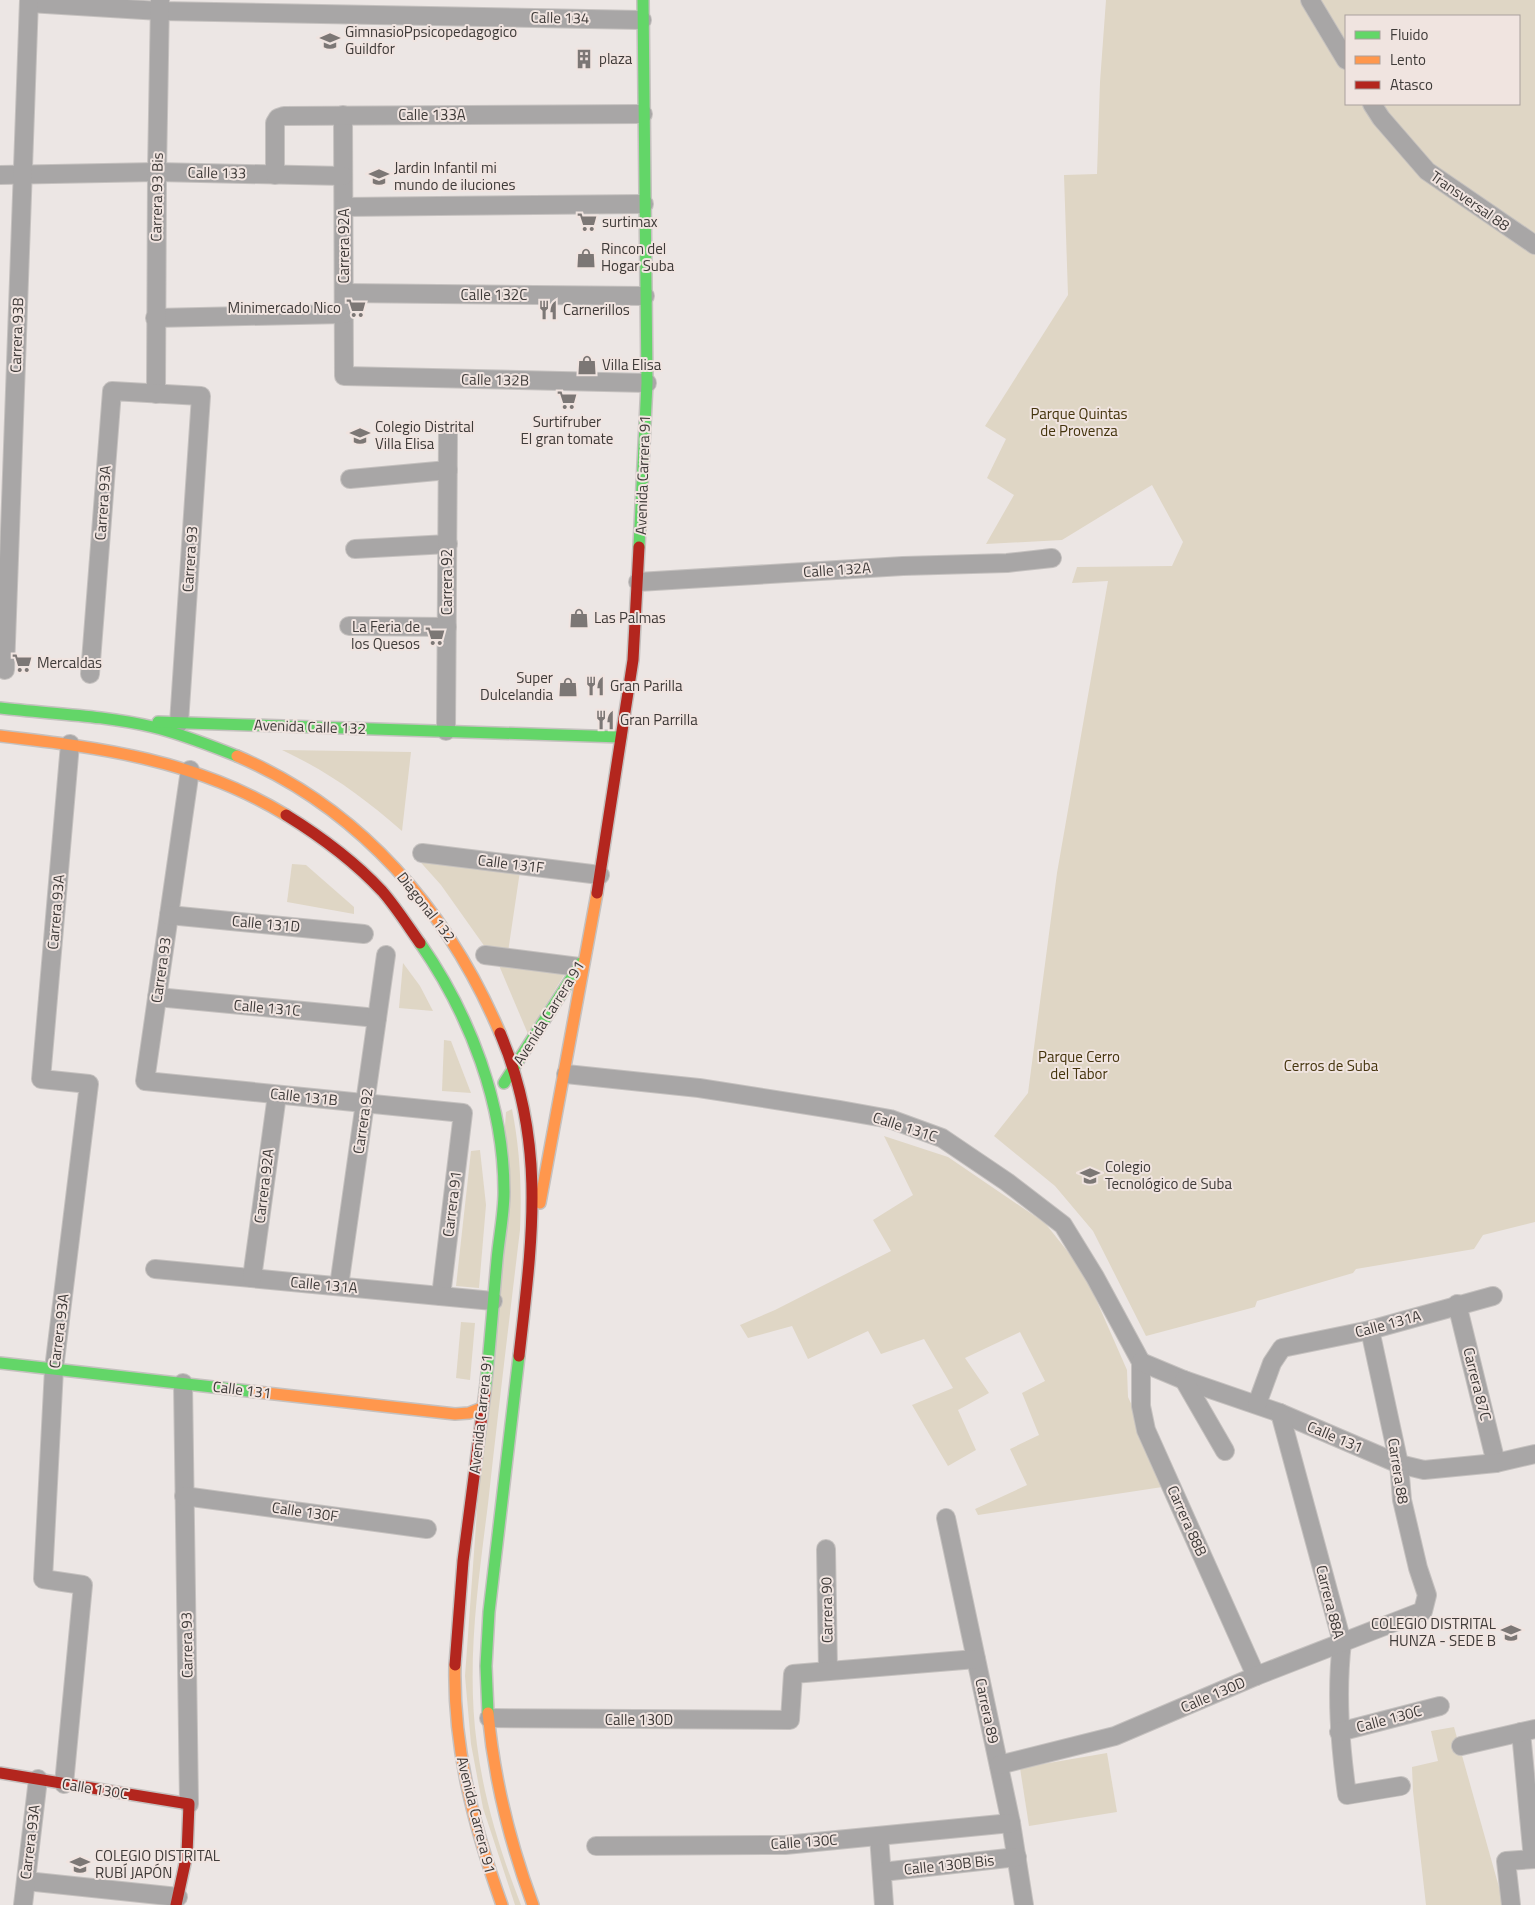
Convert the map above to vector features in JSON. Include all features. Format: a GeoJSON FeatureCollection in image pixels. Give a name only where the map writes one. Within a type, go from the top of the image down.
{"type":"FeatureCollection","features":[{"type":"Feature","properties":{"kind":"main road","name":"Avenida Carrera 91"},"geometry":{"type":"LineString","coordinates":[[534,1905],[522,1877],[496,1765],[489,1718],[486,1666],[489,1610],[531,1246],[566,1074],[589,946],[633,660],[646,383],[643,0]]}},
{"type":"Feature","properties":{"kind":"main road","name":"Avenida Calle 132"},"geometry":{"type":"LineString","coordinates":[[0,708],[124,721],[621,737]]}},
{"type":"Feature","properties":{"kind":"main road","name":"Diagonal 132"},"geometry":{"type":"LineString","coordinates":[[124,721],[175,734],[274,774],[352,825],[410,884],[457,947],[488,1005],[513,1070],[528,1125],[532,1173],[531,1246]]}},
{"type":"Feature","properties":{"kind":"main road"},"geometry":{"type":"LineString","coordinates":[[0,736],[70,744]]}},
{"type":"Feature","properties":{"kind":"main road","name":"Diagonal 132"},"geometry":{"type":"LineString","coordinates":[[70,744],[131,755],[190,770],[236,788],[275,808],[337,850],[382,891],[415,935],[451,994],[476,1051],[492,1101]]}},
{"type":"Feature","properties":{"kind":"main road","name":"Avenida Carrera 91"},"geometry":{"type":"LineString","coordinates":[[502,1905],[481,1843],[468,1794],[461,1756],[456,1708],[455,1666],[462,1568],[482,1408],[504,1185],[504,1168],[492,1101],[579,968],[589,946]]}},
{"type":"Feature","properties":{"kind":"main road","name":"Calle 131"},"geometry":{"type":"LineString","coordinates":[[0,1362],[454,1414],[469,1413],[482,1408]]}},
{"type":"Feature","properties":{"kind":"main road","name":"Calle 130C"},"geometry":{"type":"LineString","coordinates":[[0,1773],[189,1804]]}},
{"type":"Feature","properties":{"kind":"main road","name":"Carrera 93"},"geometry":{"type":"LineString","coordinates":[[177,1901],[187,1854],[189,1804]]}},
{"type":"Feature","properties":{"kind":"street"},"geometry":{"type":"LineString","coordinates":[[1310,0],[1345,58]]}},
{"type":"Feature","properties":{"kind":"street","name":"Calle 134"},"geometry":{"type":"LineString","coordinates":[[29,2],[642,20]]}},
{"type":"Feature","properties":{"kind":"street","name":"Carrera 93B"},"geometry":{"type":"LineString","coordinates":[[5,670],[4,603],[8,374],[22,175],[29,2]]}},
{"type":"Feature","properties":{"kind":"street","name":"Carrera 93 Bis"},"geometry":{"type":"LineString","coordinates":[[156,394],[155,318],[160,5]]}},
{"type":"Feature","properties":{"kind":"street","name":"Transversal 88"},"geometry":{"type":"LineString","coordinates":[[1373,105],[1381,118],[1427,171],[1535,245]]}},
{"type":"Feature","properties":{"kind":"street","name":"Calle 133A"},"geometry":{"type":"LineString","coordinates":[[275,175],[275,123],[278,118],[284,116],[643,114]]}},
{"type":"Feature","properties":{"kind":"street","name":"Carrera 92A"},"geometry":{"type":"LineString","coordinates":[[343,116],[344,376]]}},
{"type":"Feature","properties":{"kind":"street","name":"Calle 133"},"geometry":{"type":"LineString","coordinates":[[0,175],[157,172],[343,176]]}},
{"type":"Feature","properties":{"kind":"street"},"geometry":{"type":"LineString","coordinates":[[344,207],[644,204]]}},
{"type":"Feature","properties":{"kind":"street","name":"Calle 132C"},"geometry":{"type":"LineString","coordinates":[[344,294],[645,296]]}},
{"type":"Feature","properties":{"kind":"street"},"geometry":{"type":"LineString","coordinates":[[155,318],[344,314]]}},
{"type":"Feature","properties":{"kind":"street","name":"Calle 132B"},"geometry":{"type":"LineString","coordinates":[[344,376],[646,383]]}},
{"type":"Feature","properties":{"kind":"street","name":"Carrera 93A"},"geometry":{"type":"LineString","coordinates":[[90,674],[112,391],[156,394]]}},
{"type":"Feature","properties":{"kind":"street","name":"Carrera 93"},"geometry":{"type":"LineString","coordinates":[[156,394],[201,396],[179,723]]}},
{"type":"Feature","properties":{"kind":"street","name":"Carrera 92"},"geometry":{"type":"LineString","coordinates":[[446,732],[448,433]]}},
{"type":"Feature","properties":{"kind":"street"},"geometry":{"type":"LineString","coordinates":[[350,479],[448,470]]}},
{"type":"Feature","properties":{"kind":"street"},"geometry":{"type":"LineString","coordinates":[[355,549],[448,544]]}},
{"type":"Feature","properties":{"kind":"street","name":"Calle 132A"},"geometry":{"type":"LineString","coordinates":[[638,582],[903,566],[1044,560]]}},
{"type":"Feature","properties":{"kind":"street"},"geometry":{"type":"LineString","coordinates":[[349,626],[447,627]]}},
{"type":"Feature","properties":{"kind":"street","name":"Carrera 93A"},"geometry":{"type":"LineString","coordinates":[[64,1784],[83,1585],[44,1579],[54,1368],[89,1084],[41,1079],[70,744]]}},
{"type":"Feature","properties":{"kind":"street","name":"Carrera 93"},"geometry":{"type":"LineString","coordinates":[[145,1081],[190,770]]}},
{"type":"Feature","properties":{"kind":"street","name":"Calle 131F"},"geometry":{"type":"LineString","coordinates":[[422,853],[600,875]]}},
{"type":"Feature","properties":{"kind":"street","name":"Calle 131D"},"geometry":{"type":"LineString","coordinates":[[169,915],[364,934]]}},
{"type":"Feature","properties":{"kind":"street","name":"Carrera 92"},"geometry":{"type":"LineString","coordinates":[[339,1286],[386,955]]}},
{"type":"Feature","properties":{"kind":"street"},"geometry":{"type":"LineString","coordinates":[[485,955],[579,968]]}},
{"type":"Feature","properties":{"kind":"street","name":"Calle 131C"},"geometry":{"type":"LineString","coordinates":[[157,997],[377,1018]]}},
{"type":"Feature","properties":{"kind":"street","name":"Calle 131C"},"geometry":{"type":"LineString","coordinates":[[566,1074],[699,1088],[839,1110],[890,1119],[942,1138],[1008,1182],[1063,1225],[1095,1277],[1141,1362]]}},
{"type":"Feature","properties":{"kind":"street","name":"Calle 131B"},"geometry":{"type":"LineString","coordinates":[[145,1081],[463,1113]]}},
{"type":"Feature","properties":{"kind":"street","name":"Carrera 92A"},"geometry":{"type":"LineString","coordinates":[[252,1278],[276,1094]]}},
{"type":"Feature","properties":{"kind":"street","name":"Carrera 91"},"geometry":{"type":"LineString","coordinates":[[441,1296],[463,1113]]}},
{"type":"Feature","properties":{"kind":"street","name":"Calle 131A"},"geometry":{"type":"LineString","coordinates":[[155,1269],[493,1301]]}},
{"type":"Feature","properties":{"kind":"street","name":"Calle 131A"},"geometry":{"type":"LineString","coordinates":[[1257,1404],[1272,1363],[1282,1348],[1370,1330],[1458,1304],[1493,1296]]}},
{"type":"Feature","properties":{"kind":"street","name":"Carrera 87C"},"geometry":{"type":"LineString","coordinates":[[1458,1304],[1496,1463]]}},
{"type":"Feature","properties":{"kind":"street","name":"Carrera 88"},"geometry":{"type":"LineString","coordinates":[[1370,1330],[1399,1464],[1402,1500],[1418,1568],[1427,1595],[1423,1611]]}},
{"type":"Feature","properties":{"kind":"street","name":"Calle 131"},"geometry":{"type":"LineString","coordinates":[[1141,1362],[1184,1380],[1280,1413],[1399,1464],[1424,1470],[1496,1463],[1535,1454]]}},
{"type":"Feature","properties":{"kind":"street","name":"Carrera 88B"},"geometry":{"type":"LineString","coordinates":[[1141,1362],[1141,1406],[1146,1430],[1256,1676]]}},
{"type":"Feature","properties":{"kind":"street"},"geometry":{"type":"LineString","coordinates":[[1184,1380],[1225,1451]]}},
{"type":"Feature","properties":{"kind":"street","name":"Carrera 93"},"geometry":{"type":"LineString","coordinates":[[183,1383],[189,1804]]}},
{"type":"Feature","properties":{"kind":"street","name":"Carrera 88A"},"geometry":{"type":"LineString","coordinates":[[1280,1413],[1342,1642],[1338,1676],[1339,1732],[1347,1795],[1401,1786]]}},
{"type":"Feature","properties":{"kind":"street","name":"Calle 130F"},"geometry":{"type":"LineString","coordinates":[[184,1496],[427,1529]]}},
{"type":"Feature","properties":{"kind":"street","name":"Carrera 89"},"geometry":{"type":"LineString","coordinates":[[946,1518],[1011,1822],[1024,1905]]}},
{"type":"Feature","properties":{"kind":"street","name":"Carrera 90"},"geometry":{"type":"LineString","coordinates":[[826,1549],[828,1671]]}},
{"type":"Feature","properties":{"kind":"street","name":"Calle 130D"},"geometry":{"type":"LineString","coordinates":[[998,1766],[1115,1736],[1256,1676],[1423,1611]]}},
{"type":"Feature","properties":{"kind":"street"},"geometry":{"type":"LineString","coordinates":[[828,1671],[976,1659]]}},
{"type":"Feature","properties":{"kind":"street","name":"Calle 130D"},"geometry":{"type":"LineString","coordinates":[[489,1718],[790,1720],[794,1674],[828,1671]]}},
{"type":"Feature","properties":{"kind":"street","name":"Calle 130C"},"geometry":{"type":"LineString","coordinates":[[1339,1732],[1440,1706]]}},
{"type":"Feature","properties":{"kind":"street"},"geometry":{"type":"LineString","coordinates":[[1461,1746],[1528,1730],[1534,1859],[1506,1862],[1511,1905]]}},
{"type":"Feature","properties":{"kind":"street","name":"Carrera 93A"},"geometry":{"type":"LineString","coordinates":[[23,1905],[38,1779]]}},
{"type":"Feature","properties":{"kind":"street","name":"Calle 130C"},"geometry":{"type":"LineString","coordinates":[[596,1846],[785,1845],[1011,1822]]}},
{"type":"Feature","properties":{"kind":"street"},"geometry":{"type":"LineString","coordinates":[[879,1836],[884,1905]]}},
{"type":"Feature","properties":{"kind":"street","name":"Calle 130B Bis"},"geometry":{"type":"LineString","coordinates":[[882,1872],[1017,1857]]}},
{"type":"Feature","properties":{"kind":"street"},"geometry":{"type":"LineString","coordinates":[[26,1881],[177,1901]]}},
{"type":"Feature","properties":{"kind":"green space","name":"Cerros de Suba"},"geometry":{"type":"Polygon","coordinates":[[[1106,0],[1535,0],[1535,1222],[1483,1235],[1474,1249],[1356,1269],[1353,1273],[1257,1301],[1255,1307],[1146,1336],[1093,1231],[1055,1186],[994,1136],[1028,1093],[1057,873],[1108,581],[1072,583],[1077,567],[1172,566],[1183,542],[1152,485],[1062,540],[986,544],[1014,495],[987,478],[1006,439],[985,426],[1068,295],[1064,175],[1097,174],[1100,82],[1106,0]]]}},
{"type":"Feature","properties":{"kind":"green space"},"geometry":{"type":"Polygon","coordinates":[[[282,750],[411,752],[402,831],[345,786],[315,767],[282,750]]]}},
{"type":"Feature","properties":{"kind":"green space"},"geometry":{"type":"Polygon","coordinates":[[[415,856],[520,871],[508,952],[485,947],[441,885],[415,856]]]}},
{"type":"Feature","properties":{"kind":"green space"},"geometry":{"type":"Polygon","coordinates":[[[292,864],[306,865],[354,907],[354,914],[287,902],[292,864]]]}},
{"type":"Feature","properties":{"kind":"green space"},"geometry":{"type":"Polygon","coordinates":[[[403,963],[420,986],[433,1011],[399,1008],[403,963]]]}},
{"type":"Feature","properties":{"kind":"green space"},"geometry":{"type":"Polygon","coordinates":[[[498,963],[566,972],[528,1034],[498,963]]]}},
{"type":"Feature","properties":{"kind":"green space"},"geometry":{"type":"Polygon","coordinates":[[[444,1040],[451,1041],[471,1093],[442,1091],[444,1040]]]}},
{"type":"Feature","properties":{"kind":"green space"},"geometry":{"type":"Polygon","coordinates":[[[512,1109],[520,1170],[520,1230],[477,1594],[473,1685],[477,1745],[484,1786],[500,1846],[521,1905],[515,1905],[483,1808],[471,1744],[465,1676],[506,1112],[512,1109]]]}},
{"type":"Feature","properties":{"kind":"green space"},"geometry":{"type":"Polygon","coordinates":[[[884,1136],[948,1157],[1045,1223],[1084,1272],[1127,1370],[1128,1397],[1169,1486],[978,1515],[975,1509],[1027,1485],[1010,1449],[1039,1435],[1022,1393],[1045,1381],[1020,1332],[965,1358],[989,1393],[958,1410],[976,1450],[948,1466],[912,1405],[953,1388],[924,1339],[881,1354],[868,1331],[808,1359],[792,1326],[748,1338],[740,1325],[775,1310],[891,1251],[873,1220],[913,1195],[884,1136]]]}},
{"type":"Feature","properties":{"kind":"green space"},"geometry":{"type":"Polygon","coordinates":[[[480,1150],[486,1205],[479,1288],[456,1286],[471,1151],[480,1150]]]}},
{"type":"Feature","properties":{"kind":"green space"},"geometry":{"type":"Polygon","coordinates":[[[461,1322],[475,1323],[470,1380],[456,1378],[461,1322]]]}},
{"type":"Feature","properties":{"kind":"green space"},"geometry":{"type":"Polygon","coordinates":[[[1454,1727],[1504,1905],[1426,1905],[1412,1767],[1438,1761],[1431,1731],[1454,1727]]]}},
{"type":"Feature","properties":{"kind":"green space"},"geometry":{"type":"Polygon","coordinates":[[[1107,1753],[1117,1812],[1029,1826],[1020,1768],[1107,1753]]]}},
{"type":"Feature","properties":{"kind":"traffic: fast"},"geometry":{"type":"LineString","coordinates":[[639,547],[647,383],[643,0]]}},
{"type":"Feature","properties":{"kind":"traffic: fast"},"geometry":{"type":"LineString","coordinates":[[0,708],[96,717],[134,723],[174,733],[237,756]]}},
{"type":"Feature","properties":{"kind":"traffic: fast"},"geometry":{"type":"LineString","coordinates":[[158,722],[621,737]]}},
{"type":"Feature","properties":{"kind":"traffic: fast"},"geometry":{"type":"LineString","coordinates":[[420,943],[438,971],[469,1030],[491,1094],[498,1126],[504,1200],[485,1392]]}},
{"type":"Feature","properties":{"kind":"traffic: fast"},"geometry":{"type":"LineString","coordinates":[[504,1083],[581,963]]}},
{"type":"Feature","properties":{"kind":"traffic: fast"},"geometry":{"type":"LineString","coordinates":[[488,1713],[486,1666],[489,1612],[519,1356]]}},
{"type":"Feature","properties":{"kind":"traffic: fast"},"geometry":{"type":"LineString","coordinates":[[0,1363],[257,1392]]}},
{"type":"Feature","properties":{"kind":"traffic: slow"},"geometry":{"type":"LineString","coordinates":[[0,736],[75,746],[148,759],[218,781],[252,796],[286,815]]}},
{"type":"Feature","properties":{"kind":"traffic: slow"},"geometry":{"type":"LineString","coordinates":[[237,756],[282,778],[323,804],[361,835],[396,869],[427,906],[454,946],[479,988],[500,1033]]}},
{"type":"Feature","properties":{"kind":"traffic: slow"},"geometry":{"type":"LineString","coordinates":[[540,1203],[597,893]]}},
{"type":"Feature","properties":{"kind":"traffic: slow"},"geometry":{"type":"LineString","coordinates":[[257,1392],[455,1414],[469,1413],[482,1408]]}},
{"type":"Feature","properties":{"kind":"traffic: slow"},"geometry":{"type":"LineString","coordinates":[[455,1665],[458,1727],[467,1787],[474,1817],[502,1905]]}},
{"type":"Feature","properties":{"kind":"traffic: slow"},"geometry":{"type":"LineString","coordinates":[[488,1713],[494,1762],[504,1810],[517,1858],[533,1905]]}},
{"type":"Feature","properties":{"kind":"traffic: jam"},"geometry":{"type":"LineString","coordinates":[[597,893],[633,660],[639,547]]}},
{"type":"Feature","properties":{"kind":"traffic: jam"},"geometry":{"type":"LineString","coordinates":[[286,815],[360,869],[392,903],[420,943]]}},
{"type":"Feature","properties":{"kind":"traffic: jam"},"geometry":{"type":"LineString","coordinates":[[500,1033],[515,1074],[525,1114],[530,1153],[531,1232],[519,1356]]}},
{"type":"Feature","properties":{"kind":"traffic: jam"},"geometry":{"type":"LineString","coordinates":[[455,1665],[463,1561],[485,1392]]}},
{"type":"Feature","properties":{"kind":"traffic: jam"},"geometry":{"type":"LineString","coordinates":[[0,1773],[189,1804],[187,1854],[176,1905]]}},
{"type":"Feature","properties":{"kind":"place","name":"GimnasioPpsicopedagogico Guildfor"},"geometry":{"type":"Point","coordinates":[330,41]}},
{"type":"Feature","properties":{"kind":"place","name":"plaza"},"geometry":{"type":"Point","coordinates":[584,59]}},
{"type":"Feature","properties":{"kind":"place","name":"Jardin Infantil mi mundo de iluciones"},"geometry":{"type":"Point","coordinates":[379,177]}},
{"type":"Feature","properties":{"kind":"place","name":"surtimax"},"geometry":{"type":"Point","coordinates":[587,222]}},
{"type":"Feature","properties":{"kind":"place","name":"Rincon del Hogar Suba"},"geometry":{"type":"Point","coordinates":[586,258]}},
{"type":"Feature","properties":{"kind":"place","name":"Minimercado Nico"},"geometry":{"type":"Point","coordinates":[356,308]}},
{"type":"Feature","properties":{"kind":"place","name":"Carnerillos"},"geometry":{"type":"Point","coordinates":[548,310]}},
{"type":"Feature","properties":{"kind":"place","name":"Villa Elisa"},"geometry":{"type":"Point","coordinates":[587,365]}},
{"type":"Feature","properties":{"kind":"place","name":"Surtifruber El gran tomate"},"geometry":{"type":"Point","coordinates":[567,400]}},
{"type":"Feature","properties":{"kind":"place","name":"Colegio Distrital Villa Elisa"},"geometry":{"type":"Point","coordinates":[360,436]}},
{"type":"Feature","properties":{"kind":"place","name":"Las Palmas"},"geometry":{"type":"Point","coordinates":[579,618]}},
{"type":"Feature","properties":{"kind":"place","name":"La Feria de los Quesos"},"geometry":{"type":"Point","coordinates":[435,636]}},
{"type":"Feature","properties":{"kind":"place","name":"Mercaldas"},"geometry":{"type":"Point","coordinates":[22,663]}},
{"type":"Feature","properties":{"kind":"place","name":"Gran Parilla"},"geometry":{"type":"Point","coordinates":[595,686]}},
{"type":"Feature","properties":{"kind":"place","name":"Super Dulcelandia"},"geometry":{"type":"Point","coordinates":[568,687]}},
{"type":"Feature","properties":{"kind":"place","name":"Gran Parrilla"},"geometry":{"type":"Point","coordinates":[605,720]}},
{"type":"Feature","properties":{"kind":"place","name":"Colegio Tecnológico de Suba"},"geometry":{"type":"Point","coordinates":[1090,1176]}},
{"type":"Feature","properties":{"kind":"place","name":"COLEGIO DISTRITAL HUNZA - SEDE B"},"geometry":{"type":"Point","coordinates":[1511,1633]}},
{"type":"Feature","properties":{"kind":"place","name":"COLEGIO DISTRITAL RUBÍ JAPÓN"},"geometry":{"type":"Point","coordinates":[80,1865]}},
{"type":"Feature","properties":{"kind":"park label","name":"Parque Quintas de Provenza"},"geometry":{"type":"Point","coordinates":[1079,422]}},
{"type":"Feature","properties":{"kind":"park label","name":"Parque Cerro del Tabor"},"geometry":{"type":"Point","coordinates":[1079,1066]}}]}
